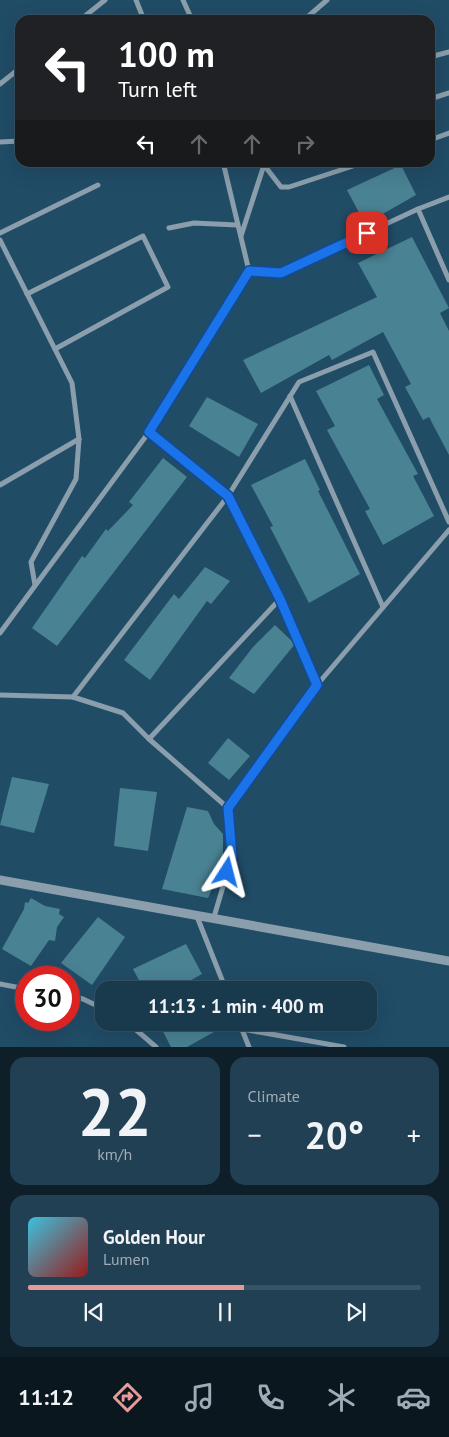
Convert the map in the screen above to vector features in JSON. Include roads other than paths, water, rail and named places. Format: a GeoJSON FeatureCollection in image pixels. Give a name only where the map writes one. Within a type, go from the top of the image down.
{"type":"FeatureCollection","features":[{"type":"Feature","properties":{"kind":"street"},"geometry":{"type":"LineString","coordinates":[[86,15],[105,0]]}},
{"type":"Feature","properties":{"kind":"street"},"geometry":{"type":"LineString","coordinates":[[136,0],[142,15]]}},
{"type":"Feature","properties":{"kind":"street"},"geometry":{"type":"LineString","coordinates":[[183,0],[190,15]]}},
{"type":"Feature","properties":{"kind":"street"},"geometry":{"type":"LineString","coordinates":[[310,15],[327,0]]}},
{"type":"Feature","properties":{"kind":"street"},"geometry":{"type":"LineString","coordinates":[[435,56],[449,52]]}},
{"type":"Feature","properties":{"kind":"street"},"geometry":{"type":"LineString","coordinates":[[0,84],[15,72]]}},
{"type":"Feature","properties":{"kind":"street"},"geometry":{"type":"LineString","coordinates":[[435,97],[449,93]]}},
{"type":"Feature","properties":{"kind":"street"},"geometry":{"type":"LineString","coordinates":[[435,138],[449,133]]}},
{"type":"Feature","properties":{"kind":"street"},"geometry":{"type":"LineString","coordinates":[[0,142],[15,141]]}},
{"type":"Feature","properties":{"kind":"street"},"geometry":{"type":"LineString","coordinates":[[0,633],[149,432],[249,271],[224,167]]}},
{"type":"Feature","properties":{"kind":"street"},"geometry":{"type":"LineString","coordinates":[[240,238],[263,167]]}},
{"type":"Feature","properties":{"kind":"street"},"geometry":{"type":"LineString","coordinates":[[266,167],[281,187],[289,188],[350,167]]}},
{"type":"Feature","properties":{"kind":"street"},"geometry":{"type":"LineString","coordinates":[[0,233],[98,185]]}},
{"type":"Feature","properties":{"kind":"street"},"geometry":{"type":"LineString","coordinates":[[249,271],[281,273],[418,209],[449,197]]}},
{"type":"Feature","properties":{"kind":"street"},"geometry":{"type":"LineString","coordinates":[[418,209],[449,280]]}},
{"type":"Feature","properties":{"kind":"street"},"geometry":{"type":"LineString","coordinates":[[169,228],[194,223],[237,225]]}},
{"type":"Feature","properties":{"kind":"street"},"geometry":{"type":"LineString","coordinates":[[27,294],[143,236],[168,287],[55,349]]}},
{"type":"Feature","properties":{"kind":"street"},"geometry":{"type":"LineString","coordinates":[[0,240],[72,383],[79,439],[76,478],[32,562],[35,586]]}},
{"type":"Feature","properties":{"kind":"street"},"geometry":{"type":"LineString","coordinates":[[73,697],[228,496],[299,382],[373,352],[449,522]]}},
{"type":"Feature","properties":{"kind":"street"},"geometry":{"type":"LineString","coordinates":[[290,396],[383,607]]}},
{"type":"Feature","properties":{"kind":"street"},"geometry":{"type":"LineString","coordinates":[[149,432],[228,496],[280,599],[317,685]]}},
{"type":"Feature","properties":{"kind":"street"},"geometry":{"type":"LineString","coordinates":[[0,477],[2,484],[79,439]]}},
{"type":"Feature","properties":{"kind":"street"},"geometry":{"type":"LineString","coordinates":[[214,917],[232,856],[228,808],[317,685],[449,530]]}},
{"type":"Feature","properties":{"kind":"street"},"geometry":{"type":"LineString","coordinates":[[150,739],[280,599]]}},
{"type":"Feature","properties":{"kind":"street"},"geometry":{"type":"LineString","coordinates":[[0,695],[73,697],[123,713],[228,808]]}},
{"type":"Feature","properties":{"kind":"street"},"geometry":{"type":"LineString","coordinates":[[0,880],[449,960]]}},
{"type":"Feature","properties":{"kind":"street"},"geometry":{"type":"LineString","coordinates":[[195,914],[222,981]]}},
{"type":"Feature","properties":{"kind":"street"},"geometry":{"type":"LineString","coordinates":[[0,984],[15,987]]}},
{"type":"Feature","properties":{"kind":"street"},"geometry":{"type":"LineString","coordinates":[[80,998],[95,1005]]}},
{"type":"Feature","properties":{"kind":"street"},"geometry":{"type":"LineString","coordinates":[[137,1031],[156,1047]]}},
{"type":"Feature","properties":{"kind":"street"},"geometry":{"type":"LineString","coordinates":[[243,1031],[249,1047]]}},
{"type":"Feature","properties":{"kind":"street"},"geometry":{"type":"LineString","coordinates":[[253,1031],[344,1047]]}}]}
